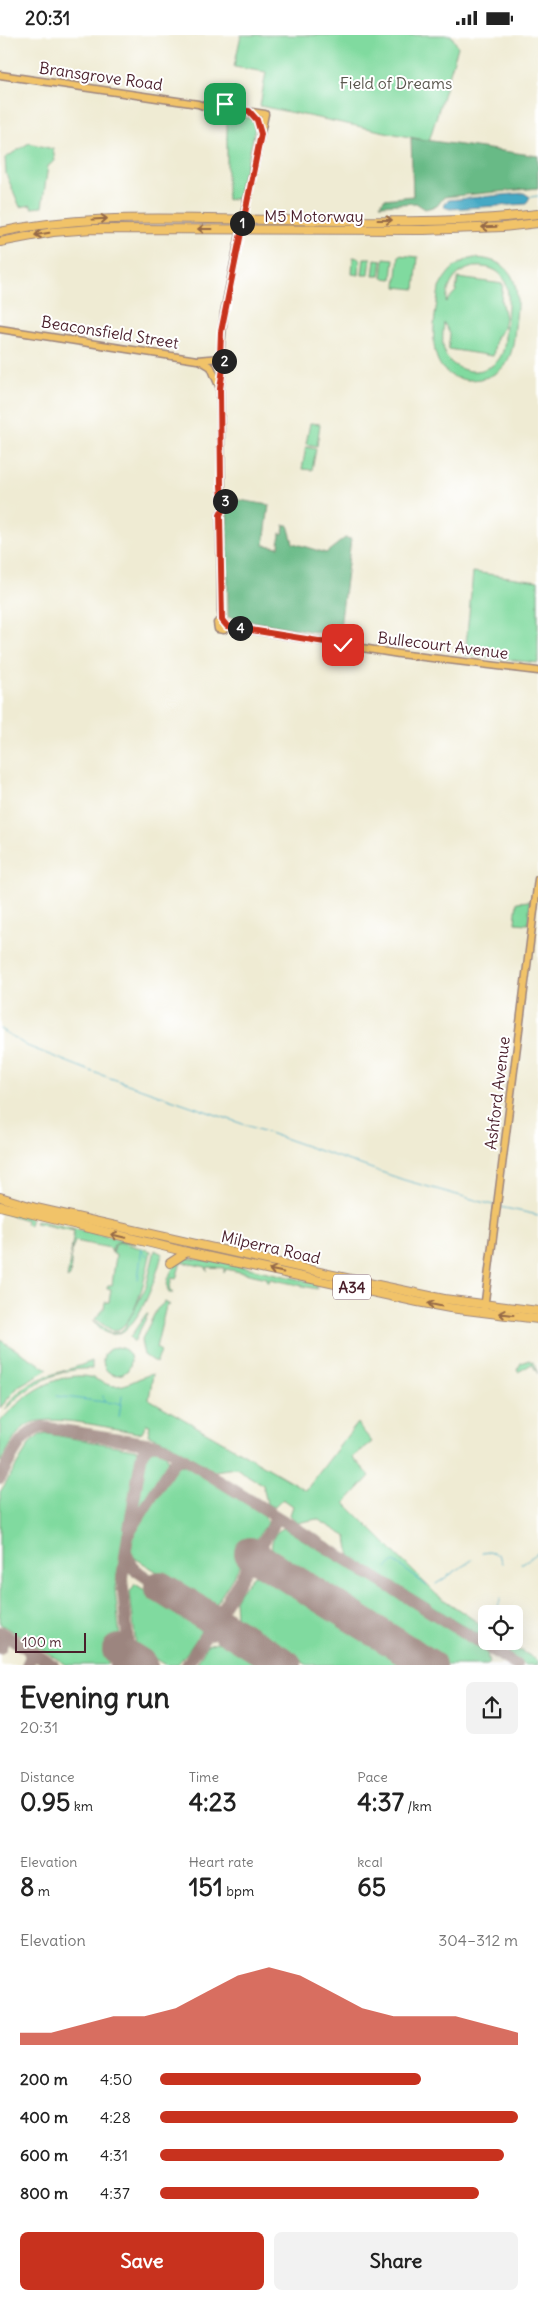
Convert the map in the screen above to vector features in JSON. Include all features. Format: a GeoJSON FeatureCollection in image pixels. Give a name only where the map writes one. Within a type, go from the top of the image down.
{"type":"FeatureCollection","features":[{"type":"Feature","properties":{"kind":"highway","name":"M5 Motorway"},"geometry":{"type":"LineString","coordinates":[[0,232],[53,223],[124,218],[441,221],[494,219],[538,214]]}},
{"type":"Feature","properties":{"kind":"highway","name":"M5 Motorway"},"geometry":{"type":"LineString","coordinates":[[0,242],[92,229],[424,230],[503,227],[538,223]]}},
{"type":"Feature","properties":{"kind":"highway","name":"Milperra Road"},"geometry":{"type":"LineString","coordinates":[[0,1197],[36,1208],[325,1274],[538,1319]]}},
{"type":"Feature","properties":{"kind":"highway","name":"Milperra Road"},"geometry":{"type":"LineString","coordinates":[[0,1206],[187,1251],[418,1302],[538,1311]]}},
{"type":"Feature","properties":{"kind":"highway"},"geometry":{"type":"LineString","coordinates":[[170,1263],[187,1251]]}},
{"type":"Feature","properties":{"kind":"main road","name":"Bransgrove Road"},"geometry":{"type":"LineString","coordinates":[[0,75],[216,107]]}},
{"type":"Feature","properties":{"kind":"main road"},"geometry":{"type":"LineString","coordinates":[[220,387],[222,386],[219,363],[224,313],[265,114],[225,107],[221,101],[216,107],[220,112],[225,107]]}},
{"type":"Feature","properties":{"kind":"main road"},"geometry":{"type":"LineString","coordinates":[[249,111],[257,120],[261,134]]}},
{"type":"Feature","properties":{"kind":"main road","name":"Beaconsfield Street"},"geometry":{"type":"LineString","coordinates":[[0,329],[219,363]]}},
{"type":"Feature","properties":{"kind":"main road"},"geometry":{"type":"LineString","coordinates":[[197,360],[208,364],[219,363]]}},
{"type":"Feature","properties":{"kind":"main road"},"geometry":{"type":"LineString","coordinates":[[208,364],[215,373],[220,387]]}},
{"type":"Feature","properties":{"kind":"main road","name":"Bullecourt Avenue"},"geometry":{"type":"LineString","coordinates":[[220,387],[222,500],[217,504],[222,508],[221,612],[225,623],[399,654],[538,671]]}},
{"type":"Feature","properties":{"kind":"main road","name":"Ashford Avenue"},"geometry":{"type":"LineString","coordinates":[[484,1308],[538,879]]}},
{"type":"Feature","properties":{"kind":"green space","name":"Field of Dreams"},"geometry":{"type":"Polygon","coordinates":[[[241,35],[451,35],[458,47],[429,141],[260,106],[266,72],[234,67],[241,35]]]}},
{"type":"Feature","properties":{"kind":"green space"},"geometry":{"type":"Polygon","coordinates":[[[227,115],[256,119],[257,121],[239,198],[227,200],[227,115]]]}},
{"type":"Feature","properties":{"kind":"green space"},"geometry":{"type":"Polygon","coordinates":[[[411,138],[538,156],[538,188],[444,197],[437,206],[425,209],[416,203],[380,205],[384,199],[413,196],[411,138]]]}},
{"type":"Feature","properties":{"kind":"green space"},"geometry":{"type":"Polygon","coordinates":[[[29,143],[53,149],[55,161],[48,166],[42,207],[31,208],[31,205],[20,207],[6,174],[5,158],[29,143]]]}},
{"type":"Feature","properties":{"kind":"green space"},"geometry":{"type":"Polygon","coordinates":[[[399,255],[418,257],[415,289],[396,287],[399,255]]]}},
{"type":"Feature","properties":{"kind":"green space"},"geometry":{"type":"Polygon","coordinates":[[[353,257],[360,258],[359,275],[352,274],[353,257]]]}},
{"type":"Feature","properties":{"kind":"green space"},"geometry":{"type":"Polygon","coordinates":[[[364,258],[371,258],[369,275],[362,275],[364,258]]]}},
{"type":"Feature","properties":{"kind":"green space"},"geometry":{"type":"Polygon","coordinates":[[[384,258],[394,259],[392,279],[382,278],[384,258]]]}},
{"type":"Feature","properties":{"kind":"green space"},"geometry":{"type":"Polygon","coordinates":[[[474,258],[500,264],[513,279],[517,301],[513,342],[507,362],[493,375],[469,380],[453,376],[443,369],[437,358],[434,345],[435,315],[439,288],[445,277],[457,265],[474,258]],[[474,267],[457,275],[447,295],[446,302],[456,291],[458,278],[503,284],[501,300],[505,318],[503,328],[496,338],[493,356],[448,349],[450,334],[444,323],[443,342],[445,354],[452,363],[464,370],[477,371],[490,367],[496,363],[503,351],[508,294],[502,277],[496,271],[487,267],[474,267]]]}},
{"type":"Feature","properties":{"kind":"green space"},"geometry":{"type":"Polygon","coordinates":[[[375,259],[382,260],[380,276],[373,276],[375,259]]]}},
{"type":"Feature","properties":{"kind":"green space"},"geometry":{"type":"Polygon","coordinates":[[[310,423],[320,424],[317,446],[306,444],[310,423]]]}},
{"type":"Feature","properties":{"kind":"green space"},"geometry":{"type":"Polygon","coordinates":[[[306,447],[316,449],[312,470],[302,469],[306,447]]]}},
{"type":"Feature","properties":{"kind":"green space"},"geometry":{"type":"Polygon","coordinates":[[[227,498],[269,505],[264,545],[279,547],[280,533],[283,534],[284,525],[288,525],[293,543],[326,553],[345,538],[351,539],[339,636],[228,617],[227,498]]]}},
{"type":"Feature","properties":{"kind":"green space"},"geometry":{"type":"Polygon","coordinates":[[[473,572],[538,581],[538,663],[465,655],[473,572]]]}},
{"type":"Feature","properties":{"kind":"green space"},"geometry":{"type":"Polygon","coordinates":[[[530,901],[528,924],[515,923],[517,902],[530,901]]]}},
{"type":"Feature","properties":{"kind":"green space"},"geometry":{"type":"Polygon","coordinates":[[[0,1209],[31,1218],[29,1225],[26,1224],[26,1220],[0,1212],[0,1209]]]}},
{"type":"Feature","properties":{"kind":"green space"},"geometry":{"type":"Polygon","coordinates":[[[36,1220],[136,1244],[120,1241],[114,1244],[112,1253],[110,1248],[75,1241],[72,1250],[70,1277],[67,1279],[74,1231],[35,1223],[36,1220]]]}},
{"type":"Feature","properties":{"kind":"green space"},"geometry":{"type":"Polygon","coordinates":[[[119,1242],[151,1251],[134,1310],[121,1328],[113,1331],[95,1319],[104,1309],[105,1302],[109,1302],[111,1289],[107,1288],[108,1285],[112,1285],[116,1255],[113,1254],[115,1245],[119,1242]]]}},
{"type":"Feature","properties":{"kind":"green space"},"geometry":{"type":"Polygon","coordinates":[[[155,1250],[162,1254],[160,1263],[144,1305],[136,1318],[127,1328],[117,1334],[107,1333],[103,1331],[93,1320],[111,1333],[120,1332],[125,1327],[146,1287],[155,1250]]]}},
{"type":"Feature","properties":{"kind":"green space"},"geometry":{"type":"Polygon","coordinates":[[[182,1258],[223,1262],[316,1283],[317,1289],[270,1279],[267,1282],[267,1278],[226,1269],[224,1273],[224,1268],[208,1267],[207,1271],[206,1267],[181,1262],[176,1279],[172,1278],[169,1290],[173,1293],[169,1293],[167,1289],[168,1279],[175,1265],[182,1258]]]}},
{"type":"Feature","properties":{"kind":"green space"},"geometry":{"type":"Polygon","coordinates":[[[165,1302],[170,1305],[166,1306],[156,1348],[161,1351],[156,1363],[144,1355],[141,1341],[157,1309],[165,1302]]]}},
{"type":"Feature","properties":{"kind":"green space"},"geometry":{"type":"Polygon","coordinates":[[[146,1314],[148,1314],[134,1342],[130,1337],[146,1314]]]}},
{"type":"Feature","properties":{"kind":"green space"},"geometry":{"type":"Polygon","coordinates":[[[0,1340],[48,1369],[19,1386],[0,1408],[0,1340]]]}},
{"type":"Feature","properties":{"kind":"green space"},"geometry":{"type":"Polygon","coordinates":[[[117,1347],[127,1351],[131,1361],[127,1371],[117,1375],[107,1371],[103,1361],[107,1351],[117,1347]]]}},
{"type":"Feature","properties":{"kind":"green space"},"geometry":{"type":"Polygon","coordinates":[[[529,1360],[534,1363],[538,1374],[532,1364],[518,1372],[517,1370],[521,1363],[529,1360]]]}},
{"type":"Feature","properties":{"kind":"green space"},"geometry":{"type":"Polygon","coordinates":[[[92,1361],[92,1369],[64,1372],[38,1383],[4,1410],[23,1389],[34,1382],[92,1361]]]}},
{"type":"Feature","properties":{"kind":"green space"},"geometry":{"type":"Polygon","coordinates":[[[153,1374],[149,1399],[306,1490],[357,1423],[372,1442],[353,1457],[370,1476],[345,1503],[437,1595],[478,1623],[478,1634],[350,1556],[347,1537],[317,1519],[297,1523],[290,1515],[293,1506],[283,1499],[275,1507],[267,1504],[263,1485],[236,1468],[214,1471],[167,1442],[148,1435],[150,1425],[146,1424],[142,1432],[138,1433],[64,1421],[36,1421],[23,1428],[0,1463],[0,1422],[26,1397],[37,1390],[71,1376],[87,1376],[116,1386],[153,1374]]]}},
{"type":"Feature","properties":{"kind":"green space"},"geometry":{"type":"Polygon","coordinates":[[[48,1434],[139,1450],[115,1588],[120,1638],[117,1637],[106,1655],[111,1659],[107,1665],[67,1665],[0,1624],[0,1492],[31,1442],[40,1435],[48,1434]]]}},
{"type":"Feature","properties":{"kind":"green space"},"geometry":{"type":"Polygon","coordinates":[[[157,1449],[166,1454],[168,1462],[136,1515],[146,1455],[150,1451],[157,1449]]]}},
{"type":"Feature","properties":{"kind":"green space"},"geometry":{"type":"Polygon","coordinates":[[[179,1465],[187,1466],[264,1514],[267,1523],[214,1607],[130,1555],[130,1540],[174,1468],[179,1465]]]}},
{"type":"Feature","properties":{"kind":"green space"},"geometry":{"type":"Polygon","coordinates":[[[284,1528],[478,1647],[478,1650],[487,1653],[489,1663],[487,1665],[445,1665],[289,1568],[272,1551],[273,1539],[284,1528]]]}},
{"type":"Feature","properties":{"kind":"green space"},"geometry":{"type":"Polygon","coordinates":[[[260,1574],[270,1576],[284,1584],[414,1665],[307,1665],[245,1626],[236,1615],[235,1600],[240,1591],[253,1576],[260,1574]]]}},
{"type":"Feature","properties":{"kind":"green space"},"geometry":{"type":"Polygon","coordinates":[[[135,1584],[202,1626],[196,1640],[177,1665],[166,1665],[136,1646],[130,1592],[135,1584]]]}},
{"type":"Feature","properties":{"kind":"green space"},"geometry":{"type":"Polygon","coordinates":[[[220,1641],[228,1642],[265,1665],[196,1665],[207,1645],[220,1641]]]}},
{"type":"Feature","properties":{"kind":"green space"},"geometry":{"type":"Polygon","coordinates":[[[511,1650],[522,1651],[538,1661],[538,1665],[525,1665],[507,1654],[511,1650]]]}},
{"type":"Feature","properties":{"kind":"water"},"geometry":{"type":"Polygon","coordinates":[[[524,193],[530,197],[526,204],[450,209],[444,207],[443,204],[449,200],[524,193]]]}},
{"type":"Feature","properties":{"kind":"waterway"},"geometry":{"type":"LineString","coordinates":[[530,197],[538,196]]}},
{"type":"Feature","properties":{"kind":"waterway"},"geometry":{"type":"LineString","coordinates":[[0,1029],[27,1046],[93,1072],[404,1180],[493,1205]]}},
{"type":"Feature","properties":{"kind":"waterway"},"geometry":{"type":"LineString","coordinates":[[500,1207],[538,1215]]}},
{"type":"Feature","properties":{"kind":"waterway"},"geometry":{"type":"LineString","coordinates":[[138,1280],[142,1247]]}},
{"type":"Feature","properties":{"kind":"waterway"},"geometry":{"type":"LineString","coordinates":[[142,1251],[147,1256]]}},
{"type":"Feature","properties":{"kind":"waterway"},"geometry":{"type":"LineString","coordinates":[[56,1396],[121,1404]]}},
{"type":"Feature","properties":{"kind":"waterway"},"geometry":{"type":"LineString","coordinates":[[103,1396],[104,1402]]}},
{"type":"Feature","properties":{"kind":"waterway"},"geometry":{"type":"LineString","coordinates":[[119,1417],[122,1396]]}},
{"type":"Feature","properties":{"kind":"waterway"},"geometry":{"type":"LineString","coordinates":[[482,1553],[489,1552],[499,1555],[502,1563]]}},
{"type":"Feature","properties":{"kind":"waterway"},"geometry":{"type":"LineString","coordinates":[[521,1564],[538,1553]]}},
{"type":"Feature","properties":{"kind":"waterway"},"geometry":{"type":"LineString","coordinates":[[436,1584],[472,1560]]}},
{"type":"Feature","properties":{"kind":"waterway"},"geometry":{"type":"LineString","coordinates":[[387,1568],[395,1562],[427,1586]]}},
{"type":"Feature","properties":{"kind":"waterway"},"geometry":{"type":"LineString","coordinates":[[498,1605],[501,1598]]}},
{"type":"Feature","properties":{"kind":"taxiway"},"geometry":{"type":"LineString","coordinates":[[0,1478],[22,1441],[35,1430],[42,1427],[158,1445],[166,1448],[516,1665]]}},
{"type":"Feature","properties":{"kind":"taxiway"},"geometry":{"type":"LineString","coordinates":[[129,1529],[142,1453],[148,1446],[157,1444]]}},
{"type":"Feature","properties":{"kind":"taxiway"},"geometry":{"type":"LineString","coordinates":[[116,1665],[128,1644],[122,1578],[128,1535],[173,1463],[179,1459],[185,1459]]}},
{"type":"Feature","properties":{"kind":"taxiway"},"geometry":{"type":"LineString","coordinates":[[187,1665],[273,1526],[275,1519],[271,1513]]}},
{"type":"Feature","properties":{"kind":"taxiway"},"geometry":{"type":"LineString","coordinates":[[126,1553],[134,1569],[160,1587]]}},
{"type":"Feature","properties":{"kind":"taxiway"},"geometry":{"type":"LineString","coordinates":[[0,1632],[53,1665]]}},
{"type":"Feature","properties":{"kind":"taxiway"},"geometry":{"type":"LineString","coordinates":[[0,1632],[4,1639],[0,1648]]}},
{"type":"Feature","properties":{"kind":"taxiway"},"geometry":{"type":"LineString","coordinates":[[203,1638],[212,1633],[230,1633],[248,1641],[273,1657]]}},
{"type":"Feature","properties":{"kind":"taxiway"},"geometry":{"type":"LineString","coordinates":[[27,1665],[31,1657],[28,1649]]}},
{"type":"Feature","properties":{"kind":"runway"},"geometry":{"type":"LineString","coordinates":[[250,1553],[430,1665]]}},
{"type":"Feature","properties":{"kind":"runway"},"geometry":{"type":"LineString","coordinates":[[160,1587],[286,1665]]}},
{"type":"Feature","properties":{"kind":"runway"},"geometry":{"type":"LineString","coordinates":[[118,1650],[142,1665]]}},
{"type":"Feature","properties":{"kind":"route"},"geometry":{"type":"LineString","coordinates":[[225,104],[238,110],[249,111],[257,120],[261,134],[221,332],[220,358],[224,361],[222,386],[220,389],[221,485],[222,500],[226,503],[220,515],[222,620],[226,622],[227,626],[343,645]]}}]}
